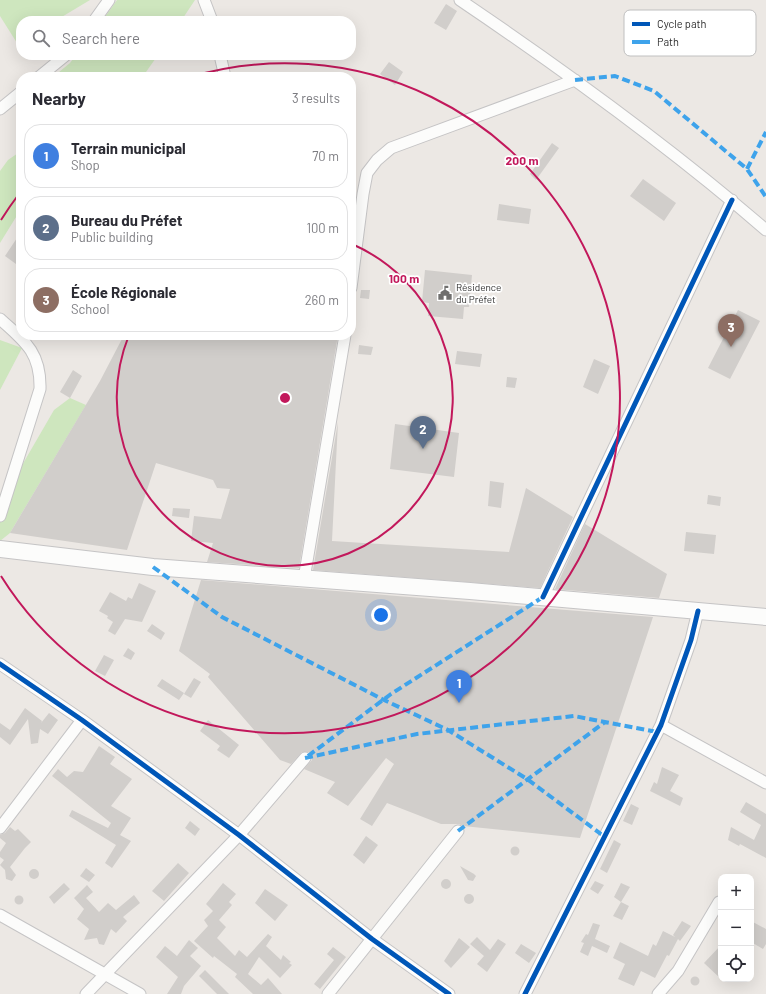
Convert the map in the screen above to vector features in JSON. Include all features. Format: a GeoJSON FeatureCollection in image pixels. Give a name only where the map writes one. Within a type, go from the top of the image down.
{"type":"FeatureCollection","features":[{"type":"Feature","properties":{"kind":"main road"},"geometry":{"type":"LineString","coordinates":[[0,549],[146,566],[543,597],[766,617]]}},
{"type":"Feature","properties":{"kind":"street"},"geometry":{"type":"LineString","coordinates":[[98,16],[109,0]]}},
{"type":"Feature","properties":{"kind":"street"},"geometry":{"type":"LineString","coordinates":[[204,0],[210,16]]}},
{"type":"Feature","properties":{"kind":"street"},"geometry":{"type":"LineString","coordinates":[[460,0],[575,80],[732,200],[766,230]]}},
{"type":"Feature","properties":{"kind":"street"},"geometry":{"type":"LineString","coordinates":[[45,72],[60,60]]}},
{"type":"Feature","properties":{"kind":"street"},"geometry":{"type":"LineString","coordinates":[[221,60],[224,72]]}},
{"type":"Feature","properties":{"kind":"street"},"geometry":{"type":"LineString","coordinates":[[356,245],[362,194],[367,173],[377,160],[391,148],[575,80]]}},
{"type":"Feature","properties":{"kind":"street"},"geometry":{"type":"LineString","coordinates":[[0,110],[16,96]]}},
{"type":"Feature","properties":{"kind":"street"},"geometry":{"type":"LineString","coordinates":[[543,597],[732,200]]}},
{"type":"Feature","properties":{"kind":"street"},"geometry":{"type":"LineString","coordinates":[[0,319],[16,333]]}},
{"type":"Feature","properties":{"kind":"street"},"geometry":{"type":"LineString","coordinates":[[0,516],[40,389],[40,374],[35,358],[25,340]]}},
{"type":"Feature","properties":{"kind":"street"},"geometry":{"type":"LineString","coordinates":[[304,579],[344,340]]}},
{"type":"Feature","properties":{"kind":"street"},"geometry":{"type":"LineString","coordinates":[[525,994],[661,725],[691,640],[698,611]]}},
{"type":"Feature","properties":{"kind":"street"},"geometry":{"type":"LineString","coordinates":[[0,664],[82,720],[239,835],[372,939],[449,994]]}},
{"type":"Feature","properties":{"kind":"street"},"geometry":{"type":"LineString","coordinates":[[0,828],[82,720]]}},
{"type":"Feature","properties":{"kind":"street"},"geometry":{"type":"LineString","coordinates":[[661,725],[766,783]]}},
{"type":"Feature","properties":{"kind":"street"},"geometry":{"type":"LineString","coordinates":[[86,994],[239,835],[305,758]]}},
{"type":"Feature","properties":{"kind":"street"},"geometry":{"type":"LineString","coordinates":[[328,994],[458,830]]}},
{"type":"Feature","properties":{"kind":"street"},"geometry":{"type":"LineString","coordinates":[[658,994],[678,971],[718,904]]}},
{"type":"Feature","properties":{"kind":"street"},"geometry":{"type":"LineString","coordinates":[[0,915],[140,994]]}},
{"type":"Feature","properties":{"kind":"green space"},"geometry":{"type":"Polygon","coordinates":[[[0,0],[90,0],[63,16],[16,16],[16,41],[0,16],[0,0]]]}},
{"type":"Feature","properties":{"kind":"green space"},"geometry":{"type":"Polygon","coordinates":[[[117,0],[195,0],[184,16],[106,16],[117,0]]]}},
{"type":"Feature","properties":{"kind":"green space"},"geometry":{"type":"Polygon","coordinates":[[[72,60],[154,60],[146,72],[59,72],[72,60]]]}},
{"type":"Feature","properties":{"kind":"green space"},"geometry":{"type":"Polygon","coordinates":[[[16,154],[16,217],[0,243],[0,171],[8,160],[16,154]]]}},
{"type":"Feature","properties":{"kind":"green space"},"geometry":{"type":"Polygon","coordinates":[[[0,340],[22,348],[0,390],[0,340]]]}},
{"type":"Feature","properties":{"kind":"green space"},"geometry":{"type":"Polygon","coordinates":[[[70,398],[86,405],[10,533],[0,541],[0,510],[21,467],[54,410],[70,398]]]}},
{"type":"Feature","properties":{"kind":"building"},"geometry":{"type":"Polygon","coordinates":[[[446,4],[457,11],[446,30],[434,23],[446,4]]]}},
{"type":"Feature","properties":{"kind":"building"},"geometry":{"type":"Polygon","coordinates":[[[389,62],[403,72],[395,85],[380,74],[389,62]]]}},
{"type":"Feature","properties":{"kind":"building"},"geometry":{"type":"Polygon","coordinates":[[[552,143],[559,148],[536,180],[530,174],[552,143]]]}},
{"type":"Feature","properties":{"kind":"building"},"geometry":{"type":"Polygon","coordinates":[[[643,179],[676,203],[664,221],[630,196],[643,179]]]}},
{"type":"Feature","properties":{"kind":"building"},"geometry":{"type":"Polygon","coordinates":[[[499,204],[531,209],[529,224],[497,220],[499,204]]]}},
{"type":"Feature","properties":{"kind":"building"},"geometry":{"type":"Polygon","coordinates":[[[16,240],[16,264],[5,256],[16,240]]]}},
{"type":"Feature","properties":{"kind":"building"},"geometry":{"type":"Polygon","coordinates":[[[425,270],[472,275],[469,307],[464,307],[463,319],[428,316],[429,303],[422,302],[425,270]]]}},
{"type":"Feature","properties":{"kind":"building"},"geometry":{"type":"Polygon","coordinates":[[[361,290],[370,290],[369,299],[360,298],[361,290]]]}},
{"type":"Feature","properties":{"kind":"building"},"geometry":{"type":"Polygon","coordinates":[[[738,310],[760,321],[730,379],[708,368],[738,310]]]}},
{"type":"Feature","properties":{"kind":"building"},"geometry":{"type":"Polygon","coordinates":[[[121,340],[337,340],[299,568],[207,562],[213,543],[191,541],[194,516],[221,519],[230,489],[217,488],[213,480],[156,463],[127,550],[10,533],[100,381],[121,340]]]}},
{"type":"Feature","properties":{"kind":"building"},"geometry":{"type":"Polygon","coordinates":[[[359,345],[373,347],[371,355],[358,354],[359,345]]]}},
{"type":"Feature","properties":{"kind":"building"},"geometry":{"type":"Polygon","coordinates":[[[457,351],[482,354],[480,367],[455,364],[457,351]]]}},
{"type":"Feature","properties":{"kind":"building"},"geometry":{"type":"Polygon","coordinates":[[[594,359],[610,366],[598,394],[583,387],[594,359]]]}},
{"type":"Feature","properties":{"kind":"building"},"geometry":{"type":"Polygon","coordinates":[[[73,370],[82,376],[70,398],[60,392],[73,370]]]}},
{"type":"Feature","properties":{"kind":"building"},"geometry":{"type":"Polygon","coordinates":[[[507,377],[517,378],[515,388],[506,387],[507,377]]]}},
{"type":"Feature","properties":{"kind":"building"},"geometry":{"type":"Polygon","coordinates":[[[338,422],[332,541],[509,552],[526,488],[573,517],[540,588],[313,570],[338,422]]]}},
{"type":"Feature","properties":{"kind":"building"},"geometry":{"type":"Polygon","coordinates":[[[395,424],[459,433],[454,477],[390,469],[395,424]]]}},
{"type":"Feature","properties":{"kind":"building"},"geometry":{"type":"Polygon","coordinates":[[[490,481],[504,483],[501,508],[488,506],[490,481]]]}},
{"type":"Feature","properties":{"kind":"building"},"geometry":{"type":"Polygon","coordinates":[[[708,495],[721,497],[720,506],[707,504],[708,495]]]}},
{"type":"Feature","properties":{"kind":"building"},"geometry":{"type":"Polygon","coordinates":[[[173,508],[190,509],[189,518],[172,516],[173,508]]]}},
{"type":"Feature","properties":{"kind":"building"},"geometry":{"type":"Polygon","coordinates":[[[585,524],[667,574],[659,598],[555,589],[585,524]]]}},
{"type":"Feature","properties":{"kind":"building"},"geometry":{"type":"Polygon","coordinates":[[[686,532],[716,535],[714,554],[684,551],[686,532]]]}},
{"type":"Feature","properties":{"kind":"building"},"geometry":{"type":"Polygon","coordinates":[[[201,580],[653,617],[580,838],[463,826],[459,824],[441,824],[387,803],[372,826],[360,819],[394,764],[386,758],[348,806],[327,793],[335,782],[304,769],[312,760],[309,752],[302,752],[291,764],[280,760],[208,677],[210,674],[179,651],[201,580]]]}},
{"type":"Feature","properties":{"kind":"building"},"geometry":{"type":"Polygon","coordinates":[[[139,583],[156,591],[142,622],[125,619],[115,635],[108,631],[113,622],[107,618],[108,616],[99,611],[110,592],[126,601],[128,597],[132,599],[139,583]]]}},
{"type":"Feature","properties":{"kind":"building"},"geometry":{"type":"Polygon","coordinates":[[[152,624],[165,633],[161,640],[147,631],[152,624]]]}},
{"type":"Feature","properties":{"kind":"building"},"geometry":{"type":"Polygon","coordinates":[[[128,648],[135,653],[131,660],[123,656],[128,648]]]}},
{"type":"Feature","properties":{"kind":"building"},"geometry":{"type":"Polygon","coordinates":[[[104,655],[114,660],[105,676],[95,671],[104,655]]]}},
{"type":"Feature","properties":{"kind":"building"},"geometry":{"type":"Polygon","coordinates":[[[194,678],[201,682],[191,698],[184,694],[194,678]]]}},
{"type":"Feature","properties":{"kind":"building"},"geometry":{"type":"Polygon","coordinates":[[[162,679],[184,693],[179,700],[157,686],[162,679]]]}},
{"type":"Feature","properties":{"kind":"building"},"geometry":{"type":"Polygon","coordinates":[[[25,708],[42,721],[41,723],[49,713],[58,720],[48,734],[40,729],[38,743],[31,744],[28,719],[10,745],[0,737],[0,723],[10,730],[25,708]]]}},
{"type":"Feature","properties":{"kind":"building"},"geometry":{"type":"Polygon","coordinates":[[[208,720],[239,745],[229,758],[217,750],[220,746],[200,731],[208,720]]]}},
{"type":"Feature","properties":{"kind":"building"},"geometry":{"type":"Polygon","coordinates":[[[99,746],[115,757],[110,764],[132,779],[111,806],[131,818],[120,835],[131,841],[112,868],[105,863],[116,845],[69,816],[72,810],[108,828],[111,823],[52,776],[58,769],[67,777],[74,771],[83,772],[99,746]]]}},
{"type":"Feature","properties":{"kind":"building"},"geometry":{"type":"Polygon","coordinates":[[[662,767],[679,775],[670,791],[683,798],[680,806],[650,791],[654,782],[657,784],[662,767]]]}},
{"type":"Feature","properties":{"kind":"building"},"geometry":{"type":"Polygon","coordinates":[[[746,802],[766,814],[766,858],[740,844],[739,846],[728,840],[731,827],[754,840],[761,825],[740,812],[746,802]]]}},
{"type":"Feature","properties":{"kind":"building"},"geometry":{"type":"Polygon","coordinates":[[[631,804],[639,808],[632,825],[623,821],[631,804]]]}},
{"type":"Feature","properties":{"kind":"building"},"geometry":{"type":"Polygon","coordinates":[[[190,821],[200,829],[195,836],[185,828],[190,821]]]}},
{"type":"Feature","properties":{"kind":"building"},"geometry":{"type":"Polygon","coordinates":[[[10,827],[15,831],[18,829],[31,842],[10,867],[16,875],[12,881],[6,879],[5,870],[0,865],[4,860],[0,857],[0,852],[6,843],[0,838],[0,835],[5,833],[10,827]]]}},
{"type":"Feature","properties":{"kind":"building"},"geometry":{"type":"Polygon","coordinates":[[[366,836],[378,845],[364,864],[353,855],[366,836]]]}},
{"type":"Feature","properties":{"kind":"building"},"geometry":{"type":"Polygon","coordinates":[[[614,840],[621,844],[607,873],[600,869],[614,840]]]}},
{"type":"Feature","properties":{"kind":"building"},"geometry":{"type":"Polygon","coordinates":[[[515,846],[520,851],[515,856],[510,851],[515,846]]]}},
{"type":"Feature","properties":{"kind":"building"},"geometry":{"type":"Polygon","coordinates":[[[178,863],[189,873],[164,901],[152,891],[178,863]]]}},
{"type":"Feature","properties":{"kind":"building"},"geometry":{"type":"Polygon","coordinates":[[[460,866],[476,876],[473,881],[468,880],[460,866]]]}},
{"type":"Feature","properties":{"kind":"building"},"geometry":{"type":"Polygon","coordinates":[[[86,868],[95,875],[89,882],[80,876],[86,868]]]}},
{"type":"Feature","properties":{"kind":"building"},"geometry":{"type":"Polygon","coordinates":[[[34,869],[39,874],[34,879],[29,874],[34,869]]]}},
{"type":"Feature","properties":{"kind":"building"},"geometry":{"type":"Polygon","coordinates":[[[444,879],[448,879],[450,880],[450,888],[444,889],[441,886],[441,882],[444,879]]]}},
{"type":"Feature","properties":{"kind":"building"},"geometry":{"type":"Polygon","coordinates":[[[595,881],[604,885],[598,894],[590,889],[595,881]]]}},
{"type":"Feature","properties":{"kind":"building"},"geometry":{"type":"Polygon","coordinates":[[[64,883],[70,889],[54,904],[49,897],[64,883]]]}},
{"type":"Feature","properties":{"kind":"building"},"geometry":{"type":"Polygon","coordinates":[[[223,883],[236,894],[229,902],[232,905],[219,920],[226,927],[217,938],[235,956],[239,950],[247,957],[268,934],[272,937],[266,946],[281,960],[283,955],[291,962],[289,963],[292,965],[280,978],[259,957],[248,974],[261,985],[268,978],[282,994],[253,994],[235,977],[237,974],[214,956],[213,958],[194,941],[208,926],[204,920],[213,911],[206,904],[223,883]]]}},
{"type":"Feature","properties":{"kind":"building"},"geometry":{"type":"Polygon","coordinates":[[[621,883],[630,887],[621,902],[614,897],[621,883]]]}},
{"type":"Feature","properties":{"kind":"building"},"geometry":{"type":"Polygon","coordinates":[[[87,885],[93,892],[86,898],[99,912],[108,903],[116,910],[134,895],[140,903],[123,917],[127,921],[116,933],[111,929],[104,945],[99,944],[97,938],[84,940],[89,929],[77,919],[84,909],[74,898],[87,885]]]}},
{"type":"Feature","properties":{"kind":"building"},"geometry":{"type":"Polygon","coordinates":[[[265,889],[288,905],[275,921],[255,903],[265,889]]]}},
{"type":"Feature","properties":{"kind":"building"},"geometry":{"type":"Polygon","coordinates":[[[469,894],[474,899],[469,904],[464,899],[469,894]]]}},
{"type":"Feature","properties":{"kind":"building"},"geometry":{"type":"Polygon","coordinates":[[[19,895],[24,900],[19,905],[14,900],[19,895]]]}},
{"type":"Feature","properties":{"kind":"building"},"geometry":{"type":"Polygon","coordinates":[[[621,902],[629,906],[622,920],[613,916],[621,902]]]}},
{"type":"Feature","properties":{"kind":"building"},"geometry":{"type":"Polygon","coordinates":[[[682,921],[691,926],[680,941],[678,939],[669,956],[667,955],[655,978],[641,971],[634,986],[618,979],[625,964],[613,958],[620,942],[648,956],[653,944],[656,946],[663,931],[675,937],[673,935],[682,921]]]}},
{"type":"Feature","properties":{"kind":"building"},"geometry":{"type":"Polygon","coordinates":[[[593,923],[600,925],[595,939],[610,946],[607,953],[592,946],[588,956],[580,952],[584,943],[581,942],[586,934],[588,935],[593,923]]]}},
{"type":"Feature","properties":{"kind":"building"},"geometry":{"type":"Polygon","coordinates":[[[754,923],[766,929],[766,944],[763,949],[754,944],[754,923]]]}},
{"type":"Feature","properties":{"kind":"building"},"geometry":{"type":"Polygon","coordinates":[[[477,937],[490,950],[498,939],[506,944],[487,972],[477,964],[484,956],[470,944],[477,937]]]}},
{"type":"Feature","properties":{"kind":"building"},"geometry":{"type":"Polygon","coordinates":[[[459,938],[470,947],[451,968],[444,961],[459,938]]]}},
{"type":"Feature","properties":{"kind":"building"},"geometry":{"type":"Polygon","coordinates":[[[189,940],[198,948],[190,956],[201,966],[184,986],[181,994],[167,994],[178,977],[156,957],[165,946],[177,956],[189,940]]]}},
{"type":"Feature","properties":{"kind":"building"},"geometry":{"type":"Polygon","coordinates":[[[521,944],[536,953],[529,963],[515,953],[521,944]]]}},
{"type":"Feature","properties":{"kind":"building"},"geometry":{"type":"Polygon","coordinates":[[[333,947],[346,957],[320,989],[314,984],[334,960],[327,954],[333,947]]]}},
{"type":"Feature","properties":{"kind":"building"},"geometry":{"type":"Polygon","coordinates":[[[718,948],[718,976],[704,963],[718,948]]]}},
{"type":"Feature","properties":{"kind":"building"},"geometry":{"type":"Polygon","coordinates":[[[205,970],[229,994],[217,994],[199,976],[205,970]]]}},
{"type":"Feature","properties":{"kind":"building"},"geometry":{"type":"Polygon","coordinates":[[[695,976],[700,981],[695,986],[690,981],[695,976]]]}},
{"type":"Feature","properties":{"kind":"marked path"},"geometry":{"type":"LineString","coordinates":[[575,80],[615,76],[654,91],[747,169],[766,197]]}},
{"type":"Feature","properties":{"kind":"marked path"},"geometry":{"type":"LineString","coordinates":[[747,169],[766,132]]}},
{"type":"Feature","properties":{"kind":"marked path"},"geometry":{"type":"LineString","coordinates":[[153,567],[222,617],[384,700],[448,730],[527,779],[605,837]]}},
{"type":"Feature","properties":{"kind":"marked path"},"geometry":{"type":"LineString","coordinates":[[308,756],[391,694],[543,597]]}},
{"type":"Feature","properties":{"kind":"marked path"},"geometry":{"type":"LineString","coordinates":[[305,758],[417,734],[574,716],[657,732]]}},
{"type":"Feature","properties":{"kind":"marked path"},"geometry":{"type":"LineString","coordinates":[[458,831],[605,722]]}},
{"type":"Feature","properties":{"kind":"cycle path"},"geometry":{"type":"LineString","coordinates":[[543,597],[732,200]]}},
{"type":"Feature","properties":{"kind":"cycle path"},"geometry":{"type":"LineString","coordinates":[[525,994],[661,725],[691,640],[698,611]]}},
{"type":"Feature","properties":{"kind":"cycle path"},"geometry":{"type":"LineString","coordinates":[[0,664],[82,720],[239,835],[372,939],[449,994]]}},
{"type":"Feature","properties":{"kind":"place","name":"Résidence du Préfet"},"geometry":{"type":"Point","coordinates":[445,293]}},
{"type":"Feature","properties":{"kind":"place","name":"École Régionale"},"geometry":{"type":"Point","coordinates":[731,347]}},
{"type":"Feature","properties":{"kind":"place","name":"Bureau du Préfet"},"geometry":{"type":"Point","coordinates":[423,449]}},
{"type":"Feature","properties":{"kind":"place","name":"Terrain municipal"},"geometry":{"type":"Point","coordinates":[459,703]}}]}
